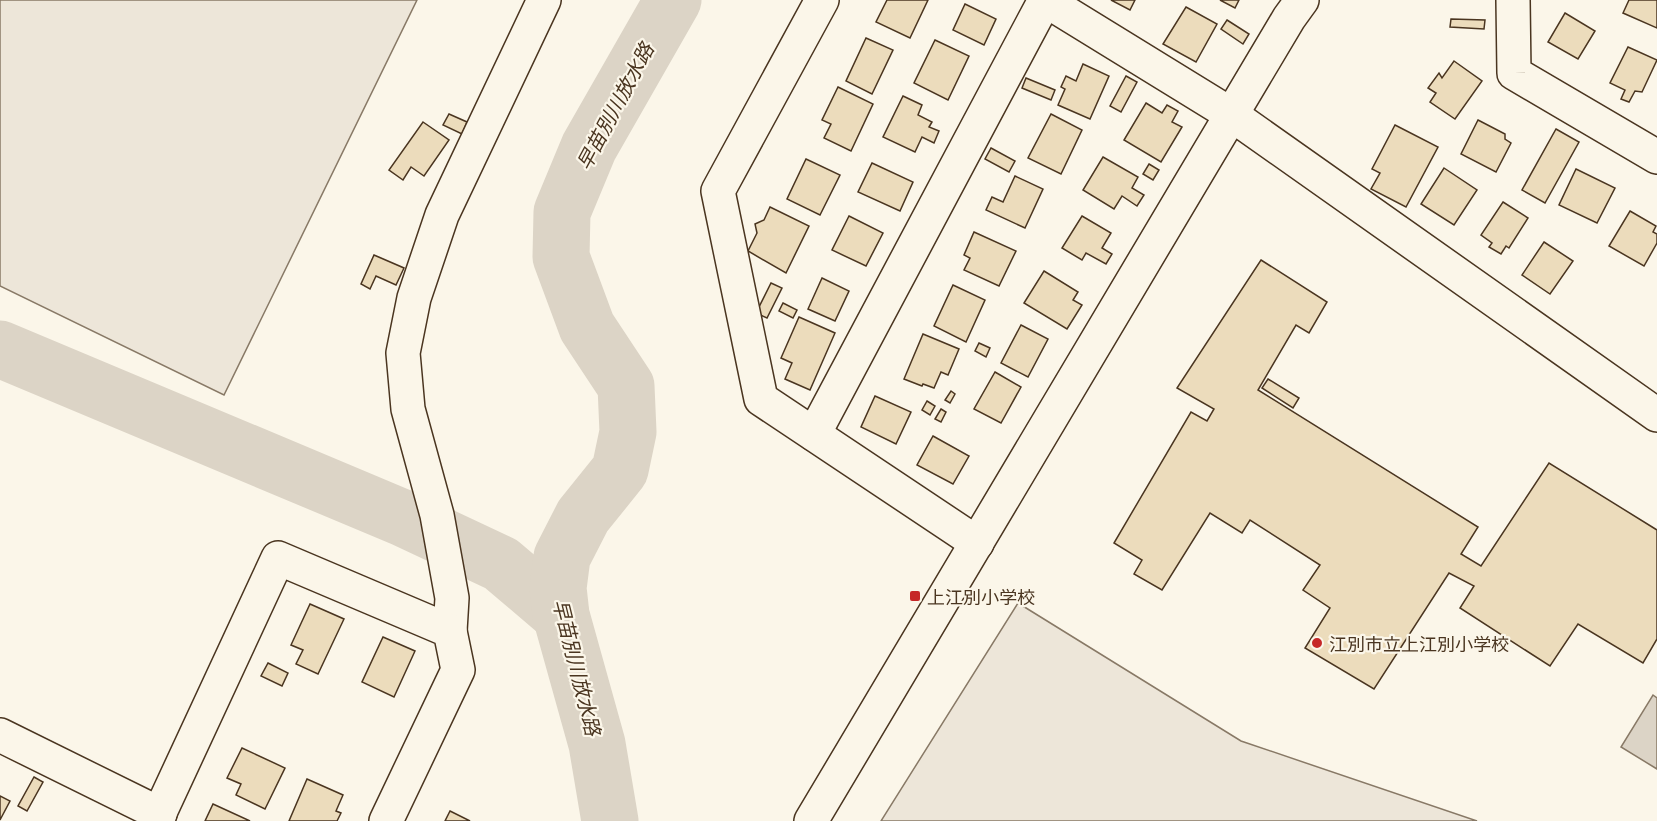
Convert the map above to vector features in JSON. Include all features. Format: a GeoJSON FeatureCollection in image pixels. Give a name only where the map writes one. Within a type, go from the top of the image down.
{"type":"FeatureCollection","features":[{"type":"Feature","properties":{"kind":"street"},"geometry":{"type":"LineString","coordinates":[[386,821],[458,670],[450,631],[452,598],[437,515],[408,409],[403,353],[414,298],[442,215],[544,0]]}},
{"type":"Feature","properties":{"kind":"street"},"geometry":{"type":"LineString","coordinates":[[822,0],[718,191],[761,399],[977,543]]}},
{"type":"Feature","properties":{"kind":"street"},"geometry":{"type":"LineString","coordinates":[[814,434],[1045,0],[1232,115],[1657,415]]}},
{"type":"Feature","properties":{"kind":"street"},"geometry":{"type":"LineString","coordinates":[[811,821],[1289,18],[1302,0]]}},
{"type":"Feature","properties":{"kind":"street"},"geometry":{"type":"LineString","coordinates":[[1513,0],[1514,73],[1657,157]]}},
{"type":"Feature","properties":{"kind":"street"},"geometry":{"type":"LineString","coordinates":[[0,735],[158,817],[278,558],[450,631]]}},
{"type":"Feature","properties":{"kind":"shaded area"},"geometry":{"type":"Polygon","coordinates":[[[0,0],[417,0],[224,395],[0,286],[0,0]]]}},
{"type":"Feature","properties":{"kind":"shaded area"},"geometry":{"type":"Polygon","coordinates":[[[1018,603],[1241,741],[1477,821],[881,821],[1018,603]]]}},
{"type":"Feature","properties":{"kind":"shaded area"},"geometry":{"type":"Polygon","coordinates":[[[1653,695],[1657,698],[1657,769],[1621,747],[1653,695]]]}},
{"type":"Feature","properties":{"kind":"building"},"geometry":{"type":"Polygon","coordinates":[[[887,0],[928,0],[910,38],[876,22],[887,0]]]}},
{"type":"Feature","properties":{"kind":"building"},"geometry":{"type":"Polygon","coordinates":[[[1111,0],[1135,0],[1130,10],[1111,0]]]}},
{"type":"Feature","properties":{"kind":"building"},"geometry":{"type":"Polygon","coordinates":[[[1220,0],[1239,0],[1235,8],[1220,0]]]}},
{"type":"Feature","properties":{"kind":"building"},"geometry":{"type":"Polygon","coordinates":[[[1629,0],[1657,0],[1657,28],[1623,13],[1629,0]]]}},
{"type":"Feature","properties":{"kind":"building"},"geometry":{"type":"Polygon","coordinates":[[[965,4],[996,19],[984,45],[953,30],[965,4]]]}},
{"type":"Feature","properties":{"kind":"building"},"geometry":{"type":"Polygon","coordinates":[[[1186,7],[1217,24],[1196,62],[1163,44],[1186,7]]]}},
{"type":"Feature","properties":{"kind":"building"},"geometry":{"type":"Polygon","coordinates":[[[1565,13],[1595,31],[1578,59],[1548,42],[1565,13]]]}},
{"type":"Feature","properties":{"kind":"building"},"geometry":{"type":"Polygon","coordinates":[[[1451,19],[1485,20],[1484,29],[1450,27],[1451,19]]]}},
{"type":"Feature","properties":{"kind":"building"},"geometry":{"type":"Polygon","coordinates":[[[1227,20],[1249,34],[1243,44],[1221,29],[1227,20]]]}},
{"type":"Feature","properties":{"kind":"building"},"geometry":{"type":"Polygon","coordinates":[[[866,38],[893,50],[872,94],[846,81],[866,38]]]}},
{"type":"Feature","properties":{"kind":"building"},"geometry":{"type":"Polygon","coordinates":[[[935,40],[969,56],[948,100],[914,83],[935,40]]]}},
{"type":"Feature","properties":{"kind":"building"},"geometry":{"type":"Polygon","coordinates":[[[1628,47],[1657,60],[1642,92],[1635,91],[1629,102],[1621,99],[1625,90],[1610,83],[1628,47]]]}},
{"type":"Feature","properties":{"kind":"building"},"geometry":{"type":"Polygon","coordinates":[[[1454,61],[1482,81],[1455,119],[1430,102],[1436,93],[1428,88],[1439,73],[1442,78],[1454,61]]]}},
{"type":"Feature","properties":{"kind":"building"},"geometry":{"type":"Polygon","coordinates":[[[1083,64],[1109,76],[1090,119],[1058,105],[1065,89],[1061,87],[1066,76],[1076,81],[1083,64]]]}},
{"type":"Feature","properties":{"kind":"building"},"geometry":{"type":"Polygon","coordinates":[[[1126,76],[1137,82],[1121,112],[1110,106],[1126,76]]]}},
{"type":"Feature","properties":{"kind":"building"},"geometry":{"type":"Polygon","coordinates":[[[1026,78],[1055,90],[1051,100],[1022,88],[1026,78]]]}},
{"type":"Feature","properties":{"kind":"building"},"geometry":{"type":"Polygon","coordinates":[[[838,87],[873,104],[851,151],[824,138],[831,124],[822,120],[838,87]]]}},
{"type":"Feature","properties":{"kind":"building"},"geometry":{"type":"Polygon","coordinates":[[[903,96],[922,105],[918,115],[932,122],[929,127],[939,131],[934,143],[922,137],[915,152],[883,137],[903,96]]]}},
{"type":"Feature","properties":{"kind":"building"},"geometry":{"type":"Polygon","coordinates":[[[1146,103],[1162,113],[1167,105],[1178,111],[1172,122],[1182,127],[1161,162],[1124,140],[1146,103]]]}},
{"type":"Feature","properties":{"kind":"building"},"geometry":{"type":"Polygon","coordinates":[[[449,114],[467,122],[462,134],[443,125],[449,114]]]}},
{"type":"Feature","properties":{"kind":"building"},"geometry":{"type":"Polygon","coordinates":[[[1051,114],[1082,130],[1061,174],[1028,158],[1051,114]]]}},
{"type":"Feature","properties":{"kind":"building"},"geometry":{"type":"Polygon","coordinates":[[[1478,120],[1505,134],[1505,139],[1511,143],[1496,172],[1461,154],[1478,120]]]}},
{"type":"Feature","properties":{"kind":"building"},"geometry":{"type":"Polygon","coordinates":[[[423,122],[449,140],[424,176],[411,167],[403,180],[389,170],[423,122]]]}},
{"type":"Feature","properties":{"kind":"building"},"geometry":{"type":"Polygon","coordinates":[[[1395,125],[1438,147],[1406,207],[1371,189],[1380,173],[1372,169],[1395,125]]]}},
{"type":"Feature","properties":{"kind":"building"},"geometry":{"type":"Polygon","coordinates":[[[1556,129],[1579,142],[1545,203],[1522,190],[1556,129]]]}},
{"type":"Feature","properties":{"kind":"building"},"geometry":{"type":"Polygon","coordinates":[[[991,148],[1015,161],[1009,172],[985,159],[991,148]]]}},
{"type":"Feature","properties":{"kind":"building"},"geometry":{"type":"Polygon","coordinates":[[[1103,157],[1138,177],[1132,188],[1144,195],[1137,206],[1122,196],[1114,209],[1083,190],[1103,157]]]}},
{"type":"Feature","properties":{"kind":"building"},"geometry":{"type":"Polygon","coordinates":[[[806,159],[840,175],[820,215],[787,199],[806,159]]]}},
{"type":"Feature","properties":{"kind":"building"},"geometry":{"type":"Polygon","coordinates":[[[872,163],[913,182],[900,211],[858,192],[872,163]]]}},
{"type":"Feature","properties":{"kind":"building"},"geometry":{"type":"Polygon","coordinates":[[[1149,164],[1159,170],[1153,180],[1143,174],[1149,164]]]}},
{"type":"Feature","properties":{"kind":"building"},"geometry":{"type":"Polygon","coordinates":[[[1444,168],[1477,190],[1454,225],[1421,204],[1444,168]]]}},
{"type":"Feature","properties":{"kind":"building"},"geometry":{"type":"Polygon","coordinates":[[[1576,169],[1615,188],[1597,223],[1559,205],[1576,169]]]}},
{"type":"Feature","properties":{"kind":"building"},"geometry":{"type":"Polygon","coordinates":[[[1015,176],[1043,189],[1025,228],[986,210],[992,197],[1003,202],[1015,176]]]}},
{"type":"Feature","properties":{"kind":"building"},"geometry":{"type":"Polygon","coordinates":[[[1503,202],[1528,218],[1509,248],[1506,246],[1501,254],[1489,247],[1492,243],[1481,235],[1503,202]]]}},
{"type":"Feature","properties":{"kind":"building"},"geometry":{"type":"Polygon","coordinates":[[[770,207],[809,226],[786,273],[748,251],[757,233],[755,224],[764,220],[770,207]]]}},
{"type":"Feature","properties":{"kind":"building"},"geometry":{"type":"Polygon","coordinates":[[[1630,211],[1656,226],[1653,232],[1657,234],[1657,243],[1644,266],[1609,246],[1630,211]]]}},
{"type":"Feature","properties":{"kind":"building"},"geometry":{"type":"Polygon","coordinates":[[[849,216],[883,233],[866,266],[832,250],[849,216]]]}},
{"type":"Feature","properties":{"kind":"building"},"geometry":{"type":"Polygon","coordinates":[[[1082,216],[1111,233],[1102,248],[1112,254],[1106,264],[1086,253],[1082,260],[1062,248],[1082,216]]]}},
{"type":"Feature","properties":{"kind":"building"},"geometry":{"type":"Polygon","coordinates":[[[974,232],[1016,251],[999,286],[964,270],[970,258],[964,255],[974,232]]]}},
{"type":"Feature","properties":{"kind":"building"},"geometry":{"type":"Polygon","coordinates":[[[1544,242],[1573,261],[1550,294],[1522,275],[1544,242]]]}},
{"type":"Feature","properties":{"kind":"building"},"geometry":{"type":"Polygon","coordinates":[[[374,255],[404,268],[396,285],[376,276],[370,289],[361,284],[374,255]]]}},
{"type":"Feature","properties":{"kind":"building"},"geometry":{"type":"Polygon","coordinates":[[[1261,260],[1327,302],[1309,333],[1296,325],[1258,390],[1478,527],[1461,554],[1481,566],[1549,463],[1657,530],[1657,639],[1643,663],[1578,624],[1550,666],[1460,608],[1474,586],[1449,573],[1374,689],[1305,648],[1330,608],[1303,590],[1320,565],[1250,520],[1242,533],[1210,513],[1162,590],[1134,574],[1142,560],[1114,543],[1191,412],[1207,421],[1214,409],[1177,388],[1261,260]]]}},
{"type":"Feature","properties":{"kind":"building"},"geometry":{"type":"Polygon","coordinates":[[[1044,271],[1078,292],[1073,300],[1082,305],[1067,329],[1024,303],[1044,271]]]}},
{"type":"Feature","properties":{"kind":"building"},"geometry":{"type":"Polygon","coordinates":[[[822,278],[849,291],[835,321],[808,309],[822,278]]]}},
{"type":"Feature","properties":{"kind":"building"},"geometry":{"type":"Polygon","coordinates":[[[771,283],[782,288],[767,318],[756,313],[771,283]]]}},
{"type":"Feature","properties":{"kind":"building"},"geometry":{"type":"Polygon","coordinates":[[[953,285],[985,300],[966,342],[934,326],[953,285]]]}},
{"type":"Feature","properties":{"kind":"building"},"geometry":{"type":"Polygon","coordinates":[[[783,303],[797,310],[793,318],[779,311],[783,303]]]}},
{"type":"Feature","properties":{"kind":"building"},"geometry":{"type":"Polygon","coordinates":[[[799,317],[835,333],[810,390],[785,379],[792,363],[781,358],[799,317]]]}},
{"type":"Feature","properties":{"kind":"building"},"geometry":{"type":"Polygon","coordinates":[[[1021,325],[1048,339],[1028,377],[1001,363],[1021,325]]]}},
{"type":"Feature","properties":{"kind":"building"},"geometry":{"type":"Polygon","coordinates":[[[923,334],[959,349],[948,375],[941,372],[934,388],[904,379],[923,334]]]}},
{"type":"Feature","properties":{"kind":"building"},"geometry":{"type":"Polygon","coordinates":[[[979,343],[990,348],[986,357],[975,351],[979,343]]]}},
{"type":"Feature","properties":{"kind":"building"},"geometry":{"type":"Polygon","coordinates":[[[995,372],[1021,387],[1001,423],[974,409],[995,372]]]}},
{"type":"Feature","properties":{"kind":"building"},"geometry":{"type":"Polygon","coordinates":[[[1268,379],[1299,398],[1293,408],[1262,388],[1268,379]]]}},
{"type":"Feature","properties":{"kind":"building"},"geometry":{"type":"Polygon","coordinates":[[[951,391],[955,394],[950,403],[945,400],[951,391]]]}},
{"type":"Feature","properties":{"kind":"building"},"geometry":{"type":"Polygon","coordinates":[[[875,396],[911,412],[896,444],[861,427],[875,396]]]}},
{"type":"Feature","properties":{"kind":"building"},"geometry":{"type":"Polygon","coordinates":[[[927,401],[935,406],[930,415],[922,410],[927,401]]]}},
{"type":"Feature","properties":{"kind":"building"},"geometry":{"type":"Polygon","coordinates":[[[941,409],[946,412],[941,422],[935,419],[941,409]]]}},
{"type":"Feature","properties":{"kind":"building"},"geometry":{"type":"Polygon","coordinates":[[[933,436],[969,456],[953,484],[917,465],[933,436]]]}},
{"type":"Feature","properties":{"kind":"building"},"geometry":{"type":"Polygon","coordinates":[[[310,604],[344,619],[318,674],[296,664],[303,650],[291,645],[310,604]]]}},
{"type":"Feature","properties":{"kind":"building"},"geometry":{"type":"Polygon","coordinates":[[[383,637],[415,651],[394,697],[362,682],[383,637]]]}},
{"type":"Feature","properties":{"kind":"building"},"geometry":{"type":"Polygon","coordinates":[[[268,663],[288,673],[282,686],[261,676],[268,663]]]}},
{"type":"Feature","properties":{"kind":"building"},"geometry":{"type":"Polygon","coordinates":[[[242,748],[285,768],[265,809],[236,795],[241,784],[227,778],[242,748]]]}},
{"type":"Feature","properties":{"kind":"building"},"geometry":{"type":"Polygon","coordinates":[[[34,777],[43,782],[27,811],[18,806],[34,777]]]}},
{"type":"Feature","properties":{"kind":"building"},"geometry":{"type":"Polygon","coordinates":[[[307,779],[343,795],[336,811],[341,813],[337,821],[289,821],[307,779]]]}},
{"type":"Feature","properties":{"kind":"building"},"geometry":{"type":"Polygon","coordinates":[[[0,796],[10,801],[0,820],[0,796]]]}},
{"type":"Feature","properties":{"kind":"building"},"geometry":{"type":"Polygon","coordinates":[[[213,804],[250,821],[205,821],[213,804]]]}},
{"type":"Feature","properties":{"kind":"building"},"geometry":{"type":"Polygon","coordinates":[[[450,811],[470,821],[445,821],[450,811]]]}},
{"type":"Feature","properties":{"kind":"waterway","name":"早苗別川放水路"},"geometry":{"type":"LineString","coordinates":[[610,821],[597,744],[561,615],[558,588],[562,557],[583,516],[620,470],[628,432],[626,386],[587,327],[561,257],[562,212],[589,147],[673,0]]}},
{"type":"Feature","properties":{"kind":"waterway"},"geometry":{"type":"LineString","coordinates":[[0,349],[403,518],[501,564],[561,615]]}},
{"type":"Feature","properties":{"kind":"place","name":"上江別小学校"},"geometry":{"type":"Point","coordinates":[915,596]}},
{"type":"Feature","properties":{"kind":"place","name":"江別市立上江別小学校"},"geometry":{"type":"Point","coordinates":[1317,643]}}]}
